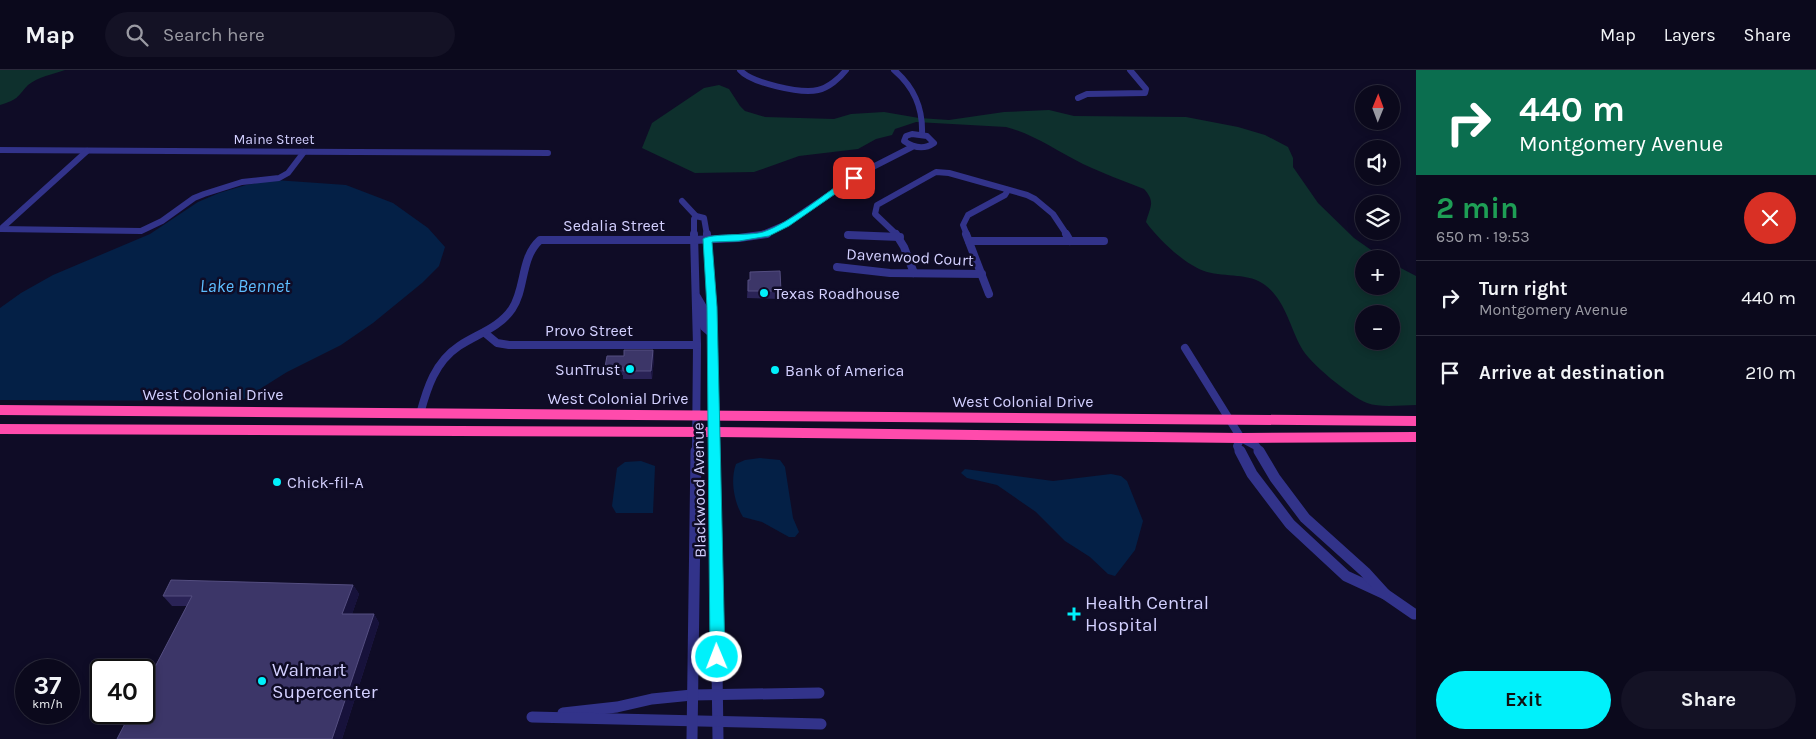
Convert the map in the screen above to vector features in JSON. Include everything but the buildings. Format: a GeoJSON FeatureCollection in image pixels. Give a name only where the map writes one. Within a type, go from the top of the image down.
{"type":"FeatureCollection","features":[{"type":"Feature","properties":{"kind":"highway","name":"West Colonial Drive"},"geometry":{"type":"LineString","coordinates":[[0,410],[1416,421]]}},
{"type":"Feature","properties":{"kind":"highway"},"geometry":{"type":"LineString","coordinates":[[239,431],[252,423],[281,412]]}},
{"type":"Feature","properties":{"kind":"highway","name":"West Colonial Drive"},"geometry":{"type":"LineString","coordinates":[[0,429],[714,432],[1241,438],[1416,437]]}},
{"type":"Feature","properties":{"kind":"street"},"geometry":{"type":"LineString","coordinates":[[740,70],[750,78],[809,91],[824,89],[846,70]]}},
{"type":"Feature","properties":{"kind":"street"},"geometry":{"type":"LineString","coordinates":[[894,70],[911,85],[916,95],[923,116],[922,134]]}},
{"type":"Feature","properties":{"kind":"street"},"geometry":{"type":"LineString","coordinates":[[1078,98],[1087,94],[1145,93],[1146,89],[1130,70]]}},
{"type":"Feature","properties":{"kind":"street"},"geometry":{"type":"LineString","coordinates":[[912,134],[922,134],[933,140],[932,145],[922,148],[906,144],[904,138],[912,134]]}},
{"type":"Feature","properties":{"kind":"street"},"geometry":{"type":"LineString","coordinates":[[694,240],[739,238],[766,234],[786,224],[863,172],[912,147]]}},
{"type":"Feature","properties":{"kind":"street","name":"Maine Street"},"geometry":{"type":"LineString","coordinates":[[0,151],[548,153]]}},
{"type":"Feature","properties":{"kind":"street"},"geometry":{"type":"LineString","coordinates":[[1,229],[87,151]]}},
{"type":"Feature","properties":{"kind":"street"},"geometry":{"type":"LineString","coordinates":[[1,229],[141,230],[162,221],[194,198],[204,194],[242,182],[279,178],[288,173],[304,152]]}},
{"type":"Feature","properties":{"kind":"street"},"geometry":{"type":"LineString","coordinates":[[914,273],[907,248],[892,227],[875,214],[875,209],[877,205],[936,172],[949,173],[1038,200],[1055,213],[1070,241]]}},
{"type":"Feature","properties":{"kind":"street"},"geometry":{"type":"LineString","coordinates":[[989,294],[963,224],[965,218],[1005,195],[1008,190]]}},
{"type":"Feature","properties":{"kind":"street","name":"Blackwood Avenue"},"geometry":{"type":"LineString","coordinates":[[682,201],[696,216],[704,218],[708,239],[714,416],[718,739]]}},
{"type":"Feature","properties":{"kind":"street","name":"Blackwood Avenue"},"geometry":{"type":"LineString","coordinates":[[692,739],[697,344],[694,240],[694,219],[696,216]]}},
{"type":"Feature","properties":{"kind":"street"},"geometry":{"type":"LineString","coordinates":[[848,235],[900,237]]}},
{"type":"Feature","properties":{"kind":"street","name":"Sedalia Street"},"geometry":{"type":"LineString","coordinates":[[535,243],[547,239],[694,240]]}},
{"type":"Feature","properties":{"kind":"street"},"geometry":{"type":"LineString","coordinates":[[969,241],[1104,241]]}},
{"type":"Feature","properties":{"kind":"street"},"geometry":{"type":"LineString","coordinates":[[420,414],[434,372],[444,358],[458,347],[485,333],[511,312],[516,303],[531,248],[535,243]]}},
{"type":"Feature","properties":{"kind":"street","name":"Davenwood Court"},"geometry":{"type":"LineString","coordinates":[[836,267],[914,273],[982,274]]}},
{"type":"Feature","properties":{"kind":"street"},"geometry":{"type":"LineString","coordinates":[[696,296],[704,309],[704,327],[712,334]]}},
{"type":"Feature","properties":{"kind":"street","name":"Provo Street"},"geometry":{"type":"LineString","coordinates":[[485,333],[496,342],[509,345],[697,344]]}},
{"type":"Feature","properties":{"kind":"street"},"geometry":{"type":"LineString","coordinates":[[1185,348],[1241,438],[1256,446],[1275,478],[1306,518],[1365,572],[1384,594]]}},
{"type":"Feature","properties":{"kind":"street"},"geometry":{"type":"LineString","coordinates":[[1241,438],[1237,446],[1252,474],[1290,524],[1346,576],[1384,594],[1414,614]]}},
{"type":"Feature","properties":{"kind":"street"},"geometry":{"type":"LineString","coordinates":[[819,692],[652,699],[617,707],[532,717],[718,720],[821,724]]}},
{"type":"Feature","properties":{"kind":"green space"},"geometry":{"type":"Polygon","coordinates":[[[0,70],[65,70],[36,80],[14,99],[0,105],[0,70]]]}},
{"type":"Feature","properties":{"kind":"green space"},"geometry":{"type":"Polygon","coordinates":[[[719,85],[729,89],[745,111],[765,117],[834,119],[851,114],[884,112],[919,118],[949,120],[1004,112],[1049,110],[1074,116],[1186,117],[1238,127],[1265,135],[1288,147],[1293,158],[1293,167],[1318,203],[1355,240],[1371,250],[1355,250],[1355,295],[1400,295],[1400,268],[1416,276],[1416,405],[1373,405],[1351,394],[1321,370],[1305,353],[1278,298],[1265,285],[1245,277],[1214,274],[1199,269],[1165,244],[1146,222],[1151,201],[1144,189],[1083,164],[1045,143],[1016,130],[1006,127],[916,122],[895,129],[892,135],[876,139],[858,149],[799,156],[754,172],[695,173],[642,148],[652,123],[704,88],[719,85]]]}},
{"type":"Feature","properties":{"kind":"water","name":"Lake Bennet"},"geometry":{"type":"Polygon","coordinates":[[[275,180],[346,185],[393,203],[428,228],[445,247],[439,266],[422,283],[373,323],[341,345],[287,372],[241,401],[0,400],[0,308],[21,293],[53,275],[150,234],[198,202],[246,185],[275,180]]]}},
{"type":"Feature","properties":{"kind":"water"},"geometry":{"type":"Polygon","coordinates":[[[760,458],[780,460],[785,467],[793,518],[799,532],[795,537],[789,537],[762,522],[743,517],[740,511],[735,498],[733,484],[736,464],[745,460],[760,458]]]}},
{"type":"Feature","properties":{"kind":"water"},"geometry":{"type":"Polygon","coordinates":[[[641,461],[655,466],[653,513],[616,513],[612,506],[617,468],[625,462],[641,461]]]}},
{"type":"Feature","properties":{"kind":"water"},"geometry":{"type":"Polygon","coordinates":[[[965,469],[1053,481],[1111,474],[1121,476],[1127,481],[1143,521],[1135,550],[1115,576],[1108,574],[1090,557],[1065,541],[1036,512],[997,485],[967,478],[961,473],[965,469]]]}},
{"type":"Feature","properties":{"kind":"place","name":"Texas Roadhouse"},"geometry":{"type":"Point","coordinates":[764,293]}},
{"type":"Feature","properties":{"kind":"place","name":"SunTrust"},"geometry":{"type":"Point","coordinates":[630,369]}},
{"type":"Feature","properties":{"kind":"place","name":"Bank of America"},"geometry":{"type":"Point","coordinates":[775,370]}},
{"type":"Feature","properties":{"kind":"place","name":"Chick-fil-A"},"geometry":{"type":"Point","coordinates":[277,482]}},
{"type":"Feature","properties":{"kind":"place","name":"Health Central Hospital"},"geometry":{"type":"Point","coordinates":[1074,614]}},
{"type":"Feature","properties":{"kind":"place","name":"Walmart Supercenter"},"geometry":{"type":"Point","coordinates":[262,681]}},
{"type":"Feature","properties":{"kind":"route"},"geometry":{"type":"LineString","coordinates":[[717,657],[712,307],[708,239],[739,238],[766,234],[786,224],[854,178]]}}]}
